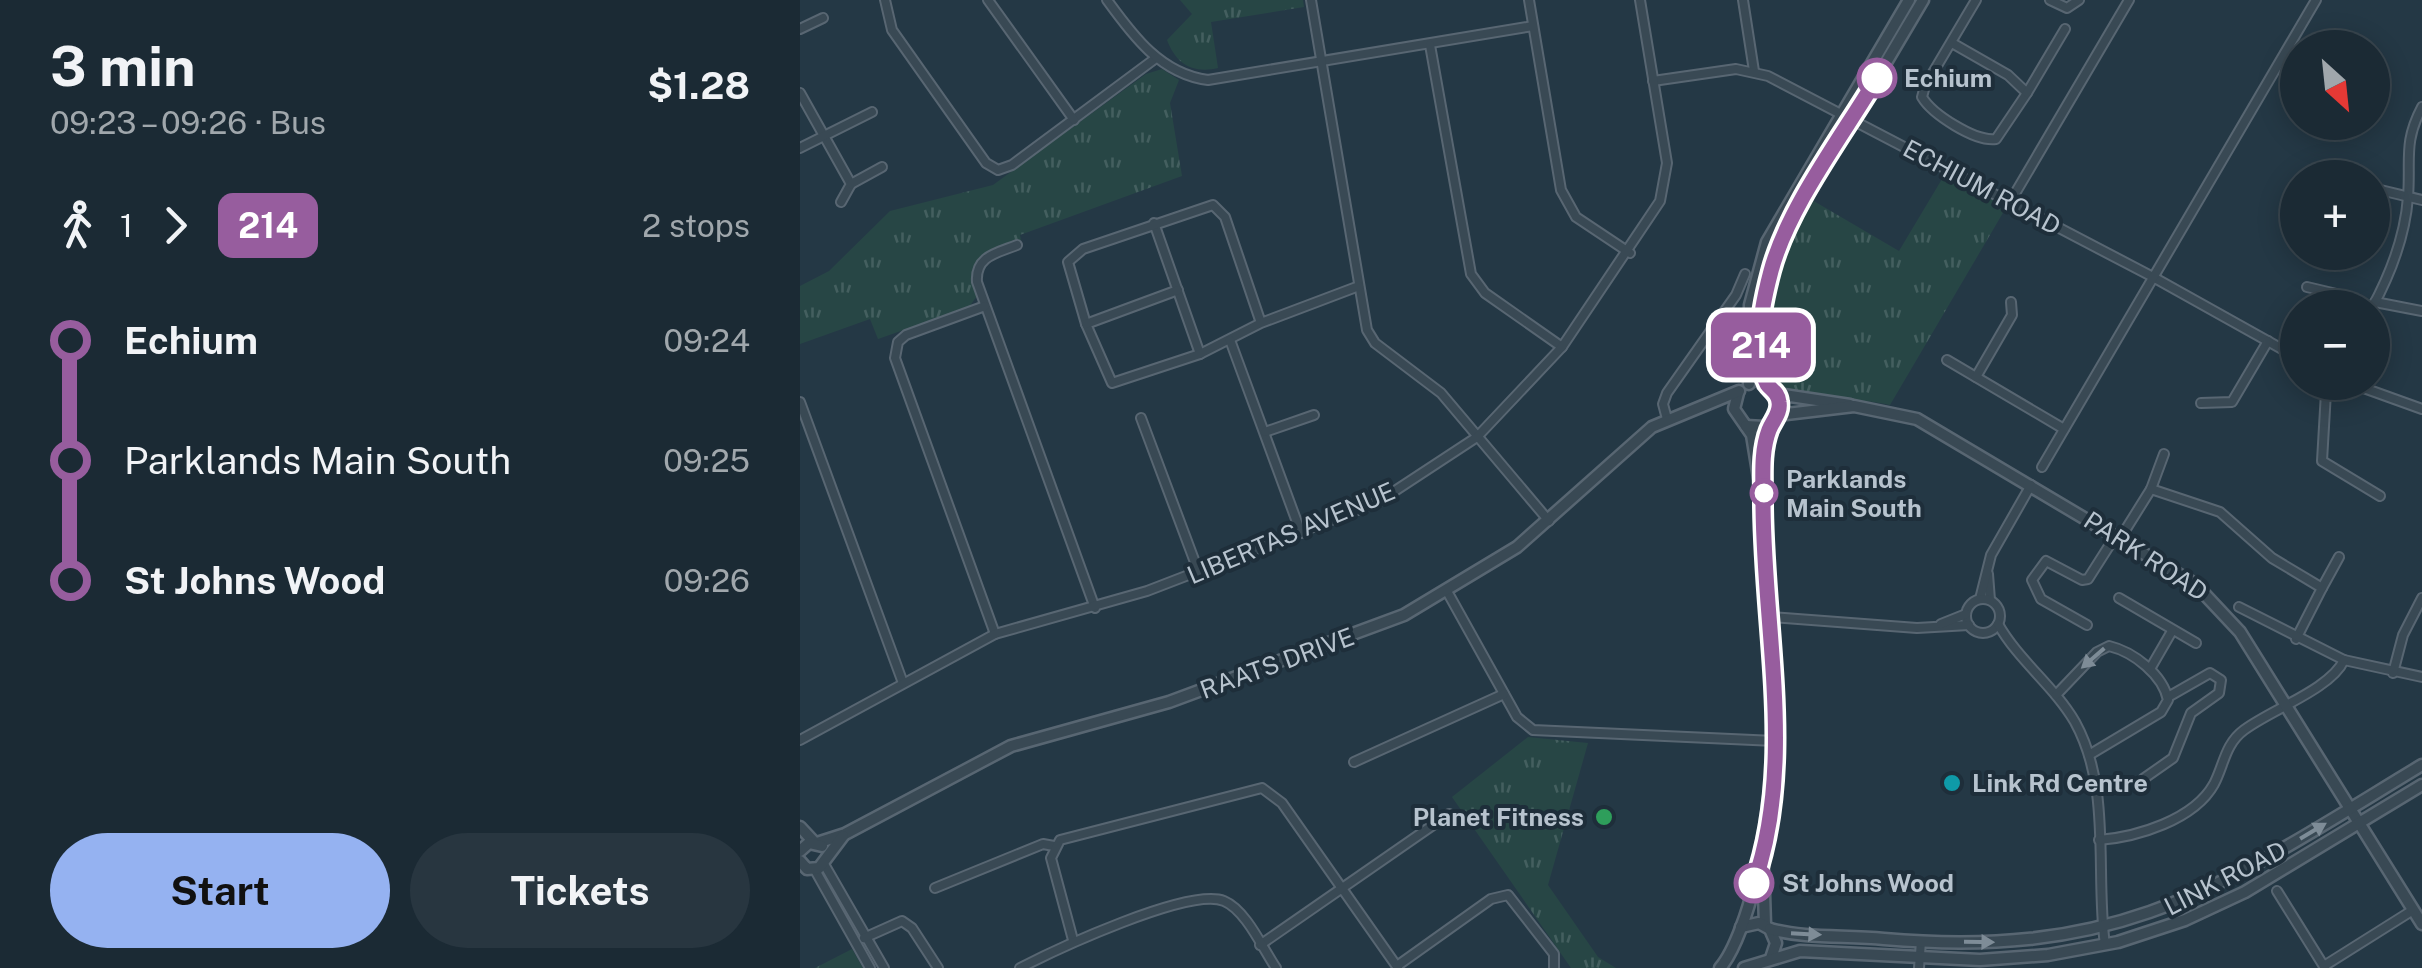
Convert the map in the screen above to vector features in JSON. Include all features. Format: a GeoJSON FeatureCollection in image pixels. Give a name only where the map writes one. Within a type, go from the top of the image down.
{"type":"FeatureCollection","features":[{"type":"Feature","properties":{"kind":"street"},"geometry":{"type":"LineString","coordinates":[[885,0],[898,40],[991,168],[1012,165],[1156,58]]}},
{"type":"Feature","properties":{"kind":"street"},"geometry":{"type":"LineString","coordinates":[[988,0],[1074,120]]}},
{"type":"Feature","properties":{"kind":"street"},"geometry":{"type":"LineString","coordinates":[[1108,0],[1156,58],[1189,77],[1208,80],[1533,26]]}},
{"type":"Feature","properties":{"kind":"street"},"geometry":{"type":"LineString","coordinates":[[1311,0],[1358,286],[1370,337],[1441,393],[1550,522]]}},
{"type":"Feature","properties":{"kind":"street"},"geometry":{"type":"LineString","coordinates":[[1528,0],[1564,198],[1586,226],[1630,253]]}},
{"type":"Feature","properties":{"kind":"street","name":"LIBERTAS AVENUE"},"geometry":{"type":"LineString","coordinates":[[800,740],[995,634],[1095,608],[1199,573],[1378,502],[1476,437],[1562,347],[1630,253],[1666,187],[1666,162],[1640,0]]}},
{"type":"Feature","properties":{"kind":"street"},"geometry":{"type":"LineString","coordinates":[[1743,0],[1754,71]]}},
{"type":"Feature","properties":{"kind":"street"},"geometry":{"type":"LineString","coordinates":[[1763,498],[1754,441],[1734,405],[1744,387],[1750,305],[1758,268],[1776,224],[1909,0]]}},
{"type":"Feature","properties":{"kind":"street"},"geometry":{"type":"LineString","coordinates":[[1732,948],[1748,967],[1770,958],[1776,944],[1768,927],[1762,859],[1775,741],[1763,498],[1764,450],[1775,419],[1762,326],[1773,263],[1923,0]]}},
{"type":"Feature","properties":{"kind":"street"},"geometry":{"type":"LineString","coordinates":[[1976,0],[1924,90],[1929,106],[1990,141],[2003,132],[2065,29]]}},
{"type":"Feature","properties":{"kind":"street"},"geometry":{"type":"LineString","coordinates":[[2050,0],[2067,8],[2079,0]]}},
{"type":"Feature","properties":{"kind":"street"},"geometry":{"type":"LineString","coordinates":[[2010,202],[2129,0]]}},
{"type":"Feature","properties":{"kind":"street"},"geometry":{"type":"LineString","coordinates":[[2042,466],[2316,0]]}},
{"type":"Feature","properties":{"kind":"street"},"geometry":{"type":"LineString","coordinates":[[800,29],[822,18]]}},
{"type":"Feature","properties":{"kind":"street"},"geometry":{"type":"LineString","coordinates":[[1952,43],[2008,75],[2027,93]]}},
{"type":"Feature","properties":{"kind":"street"},"geometry":{"type":"LineString","coordinates":[[1430,45],[1471,274],[1486,293],[1562,347]]}},
{"type":"Feature","properties":{"kind":"street","name":"ECHIUM ROAD"},"geometry":{"type":"LineString","coordinates":[[1653,81],[1720,70],[1754,71],[2153,276],[2280,348]]}},
{"type":"Feature","properties":{"kind":"street"},"geometry":{"type":"LineString","coordinates":[[800,92],[851,184]]}},
{"type":"Feature","properties":{"kind":"street"},"geometry":{"type":"LineString","coordinates":[[2379,290],[2396,256],[2408,198],[2407,138],[2422,108]]}},
{"type":"Feature","properties":{"kind":"street"},"geometry":{"type":"LineString","coordinates":[[800,148],[872,112]]}},
{"type":"Feature","properties":{"kind":"street"},"geometry":{"type":"LineString","coordinates":[[841,202],[851,184],[882,166]]}},
{"type":"Feature","properties":{"kind":"street"},"geometry":{"type":"LineString","coordinates":[[2390,193],[2422,200]]}},
{"type":"Feature","properties":{"kind":"street"},"geometry":{"type":"LineString","coordinates":[[1261,323],[1220,209],[1206,204],[1083,249],[1070,258],[1068,272],[1110,382],[1200,354],[1261,323],[1358,286]]}},
{"type":"Feature","properties":{"kind":"street"},"geometry":{"type":"LineString","coordinates":[[1154,223],[1200,354]]}},
{"type":"Feature","properties":{"kind":"street"},"geometry":{"type":"LineString","coordinates":[[1018,245],[984,259],[977,268],[985,306],[1095,608]]}},
{"type":"Feature","properties":{"kind":"street"},"geometry":{"type":"LineString","coordinates":[[1667,419],[1667,393],[1727,309],[1746,274]]}},
{"type":"Feature","properties":{"kind":"street"},"geometry":{"type":"LineString","coordinates":[[2308,286],[2323,290]]}},
{"type":"Feature","properties":{"kind":"street"},"geometry":{"type":"LineString","coordinates":[[1086,324],[1178,290]]}},
{"type":"Feature","properties":{"kind":"street"},"geometry":{"type":"LineString","coordinates":[[1976,377],[2012,315],[2011,302]]}},
{"type":"Feature","properties":{"kind":"street"},"geometry":{"type":"LineString","coordinates":[[985,306],[906,335],[898,342],[894,358],[995,634]]}},
{"type":"Feature","properties":{"kind":"street"},"geometry":{"type":"LineString","coordinates":[[2390,308],[2422,311]]}},
{"type":"Feature","properties":{"kind":"street"},"geometry":{"type":"LineString","coordinates":[[1230,340],[1301,533]]}},
{"type":"Feature","properties":{"kind":"street"},"geometry":{"type":"LineString","coordinates":[[2202,403],[2232,402],[2268,341]]}},
{"type":"Feature","properties":{"kind":"street"},"geometry":{"type":"LineString","coordinates":[[1947,360],[2064,429]]}},
{"type":"Feature","properties":{"kind":"street"},"geometry":{"type":"LineString","coordinates":[[1744,387],[1772,390]]}},
{"type":"Feature","properties":{"kind":"street","name":"RAATS DRIVE"},"geometry":{"type":"LineString","coordinates":[[800,847],[845,834],[1011,746],[1191,694],[1384,624],[1448,592],[1550,522],[1627,447],[1667,419],[1704,408],[1744,387]]}},
{"type":"Feature","properties":{"kind":"street","name":"PARK ROAD"},"geometry":{"type":"LineString","coordinates":[[1772,390],[1917,419],[2178,571],[2216,602],[2240,632],[2422,924]]}},
{"type":"Feature","properties":{"kind":"street"},"geometry":{"type":"LineString","coordinates":[[2390,397],[2422,409]]}},
{"type":"Feature","properties":{"kind":"street"},"geometry":{"type":"LineString","coordinates":[[2326,400],[2322,461],[2380,496]]}},
{"type":"Feature","properties":{"kind":"street"},"geometry":{"type":"LineString","coordinates":[[800,402],[904,682]]}},
{"type":"Feature","properties":{"kind":"street","name":"PARK ROAD"},"geometry":{"type":"LineString","coordinates":[[1775,419],[1854,406]]}},
{"type":"Feature","properties":{"kind":"street"},"geometry":{"type":"LineString","coordinates":[[1704,408],[1757,429],[1775,419]]}},
{"type":"Feature","properties":{"kind":"street"},"geometry":{"type":"LineString","coordinates":[[1265,432],[1314,414]]}},
{"type":"Feature","properties":{"kind":"street"},"geometry":{"type":"LineString","coordinates":[[1141,418],[1199,573]]}},
{"type":"Feature","properties":{"kind":"street"},"geometry":{"type":"LineString","coordinates":[[2087,626],[2041,599],[2032,580],[2046,561],[2082,580],[2088,579],[2151,489],[2164,454]]}},
{"type":"Feature","properties":{"kind":"street"},"geometry":{"type":"LineString","coordinates":[[1937,626],[1966,614],[1985,599],[1988,569],[2031,484]]}},
{"type":"Feature","properties":{"kind":"street"},"geometry":{"type":"LineString","coordinates":[[2151,489],[2220,512],[2272,558],[2322,588]]}},
{"type":"Feature","properties":{"kind":"street"},"geometry":{"type":"LineString","coordinates":[[2296,640],[2339,557]]}},
{"type":"Feature","properties":{"kind":"street"},"geometry":{"type":"LineString","coordinates":[[1448,592],[1520,721],[1537,732],[1775,741]]}},
{"type":"Feature","properties":{"kind":"street"},"geometry":{"type":"LineString","coordinates":[[2119,598],[2196,642]]}},
{"type":"Feature","properties":{"kind":"street"},"geometry":{"type":"LineString","coordinates":[[2393,673],[2403,636],[2422,598]]}},
{"type":"Feature","properties":{"kind":"street"},"geometry":{"type":"LineString","coordinates":[[1985,599],[2000,610],[1998,624],[1990,632]]}},
{"type":"Feature","properties":{"kind":"street"},"geometry":{"type":"LineString","coordinates":[[2239,607],[2296,640],[2344,660],[2422,677]]}},
{"type":"Feature","properties":{"kind":"street"},"geometry":{"type":"LineString","coordinates":[[1885,611],[1885,626]]}},
{"type":"Feature","properties":{"kind":"street"},"geometry":{"type":"LineString","coordinates":[[1921,614],[1922,628]]}},
{"type":"Feature","properties":{"kind":"street"},"geometry":{"type":"LineString","coordinates":[[1966,614],[1969,625],[1978,632],[1990,632],[2013,648]]}},
{"type":"Feature","properties":{"kind":"street"},"geometry":{"type":"LineString","coordinates":[[1770,617],[1922,628],[1969,625]]}},
{"type":"Feature","properties":{"kind":"street"},"geometry":{"type":"LineString","coordinates":[[1998,624],[2013,648],[2056,695],[2089,756],[2105,945]]}},
{"type":"Feature","properties":{"kind":"street"},"geometry":{"type":"LineString","coordinates":[[2150,669],[2172,630]]}},
{"type":"Feature","properties":{"kind":"street"},"geometry":{"type":"LineString","coordinates":[[2056,695],[2106,647],[2116,647],[2150,669],[2168,697]]}},
{"type":"Feature","properties":{"kind":"street"},"geometry":{"type":"LineString","coordinates":[[2099,840],[2152,830],[2199,800],[2212,787],[2234,740],[2338,672],[2344,660]]}},
{"type":"Feature","properties":{"kind":"street"},"geometry":{"type":"LineString","coordinates":[[2089,756],[2161,712],[2168,697],[2210,673],[2221,680],[2219,693],[2191,713],[2173,758],[2143,779]]}},
{"type":"Feature","properties":{"kind":"street"},"geometry":{"type":"LineString","coordinates":[[1354,762],[1504,694]]}},
{"type":"Feature","properties":{"kind":"street","name":"LINK ROAD"},"geometry":{"type":"LineString","coordinates":[[1768,927],[1922,941],[2028,940],[2103,928],[2218,887],[2422,765]]}},
{"type":"Feature","properties":{"kind":"street","name":"LINK ROAD"},"geometry":{"type":"LineString","coordinates":[[1770,958],[1800,951],[1920,963],[2030,957],[2105,945],[2221,904],[2422,785]]}},
{"type":"Feature","properties":{"kind":"street"},"geometry":{"type":"LineString","coordinates":[[1073,940],[1051,858],[1054,846],[1064,838],[1262,788],[1282,802],[1397,967],[1491,899],[1508,895],[1554,954],[1554,968]]}},
{"type":"Feature","properties":{"kind":"street"},"geometry":{"type":"LineString","coordinates":[[1260,945],[1449,814]]}},
{"type":"Feature","properties":{"kind":"street"},"geometry":{"type":"LineString","coordinates":[[800,826],[816,843],[812,865],[870,968]]}},
{"type":"Feature","properties":{"kind":"street","name":"RAATS DRIVE"},"geometry":{"type":"LineString","coordinates":[[812,865],[845,834]]}},
{"type":"Feature","properties":{"kind":"street"},"geometry":{"type":"LineString","coordinates":[[934,888],[1043,844],[1054,846]]}},
{"type":"Feature","properties":{"kind":"street"},"geometry":{"type":"LineString","coordinates":[[1720,968],[1740,928],[1762,859]]}},
{"type":"Feature","properties":{"kind":"street"},"geometry":{"type":"LineString","coordinates":[[812,865],[866,936],[884,968]]}},
{"type":"Feature","properties":{"kind":"street"},"geometry":{"type":"LineString","coordinates":[[2277,891],[2324,967],[2413,910]]}},
{"type":"Feature","properties":{"kind":"street"},"geometry":{"type":"LineString","coordinates":[[1020,968],[1073,940],[1218,900],[1233,907],[1276,968]]}},
{"type":"Feature","properties":{"kind":"street"},"geometry":{"type":"LineString","coordinates":[[856,942],[892,922],[906,923],[938,968]]}},
{"type":"Feature","properties":{"kind":"street"},"geometry":{"type":"LineString","coordinates":[[1740,928],[1752,922],[1768,927]]}},
{"type":"Feature","properties":{"kind":"street"},"geometry":{"type":"LineString","coordinates":[[1920,963],[1922,941]]}},
{"type":"Feature","properties":{"kind":"green space"},"geometry":{"type":"Polygon","coordinates":[[[1180,0],[1303,0],[1304,7],[1211,22],[1218,68],[1201,70],[1180,61],[1167,40],[1192,14],[1180,0]]]}},
{"type":"Feature","properties":{"kind":"green space"},"geometry":{"type":"Polygon","coordinates":[[[1162,69],[1179,80],[1170,103],[1182,176],[1020,235],[1021,240],[985,253],[973,270],[977,296],[969,307],[878,339],[870,319],[800,344],[800,286],[829,271],[890,211],[993,185],[1146,74],[1162,69]]]}},
{"type":"Feature","properties":{"kind":"green space"},"geometry":{"type":"Polygon","coordinates":[[[1945,174],[2007,206],[1890,405],[1814,398],[1790,391],[1773,377],[1766,355],[1765,328],[1780,270],[1812,200],[1899,251],[1945,174]]]}},
{"type":"Feature","properties":{"kind":"green space"},"geometry":{"type":"Polygon","coordinates":[[[1528,737],[1588,743],[1548,885],[1598,957],[1616,968],[1571,968],[1452,797],[1528,737]]]}},
{"type":"Feature","properties":{"kind":"green space"},"geometry":{"type":"Polygon","coordinates":[[[852,949],[863,968],[815,968],[852,949]]]}},
{"type":"Feature","properties":{"kind":"bus line","name":"214"},"geometry":{"type":"LineString","coordinates":[[1754,883],[1763,857],[1775,741],[1763,498],[1766,441],[1780,406],[1762,363],[1763,310],[1773,263],[1788,229],[1877,78]]}},
{"type":"Feature","properties":{"kind":"place","name":"Echium"},"geometry":{"type":"Point","coordinates":[1877,78]}},
{"type":"Feature","properties":{"kind":"place","name":"Parklands Main South"},"geometry":{"type":"Point","coordinates":[1764,493]}},
{"type":"Feature","properties":{"kind":"place","name":"Link Rd Centre"},"geometry":{"type":"Point","coordinates":[1952,783]}},
{"type":"Feature","properties":{"kind":"place","name":"Planet Fitness"},"geometry":{"type":"Point","coordinates":[1604,817]}},
{"type":"Feature","properties":{"kind":"place","name":"St Johns Wood"},"geometry":{"type":"Point","coordinates":[1754,883]}}]}
